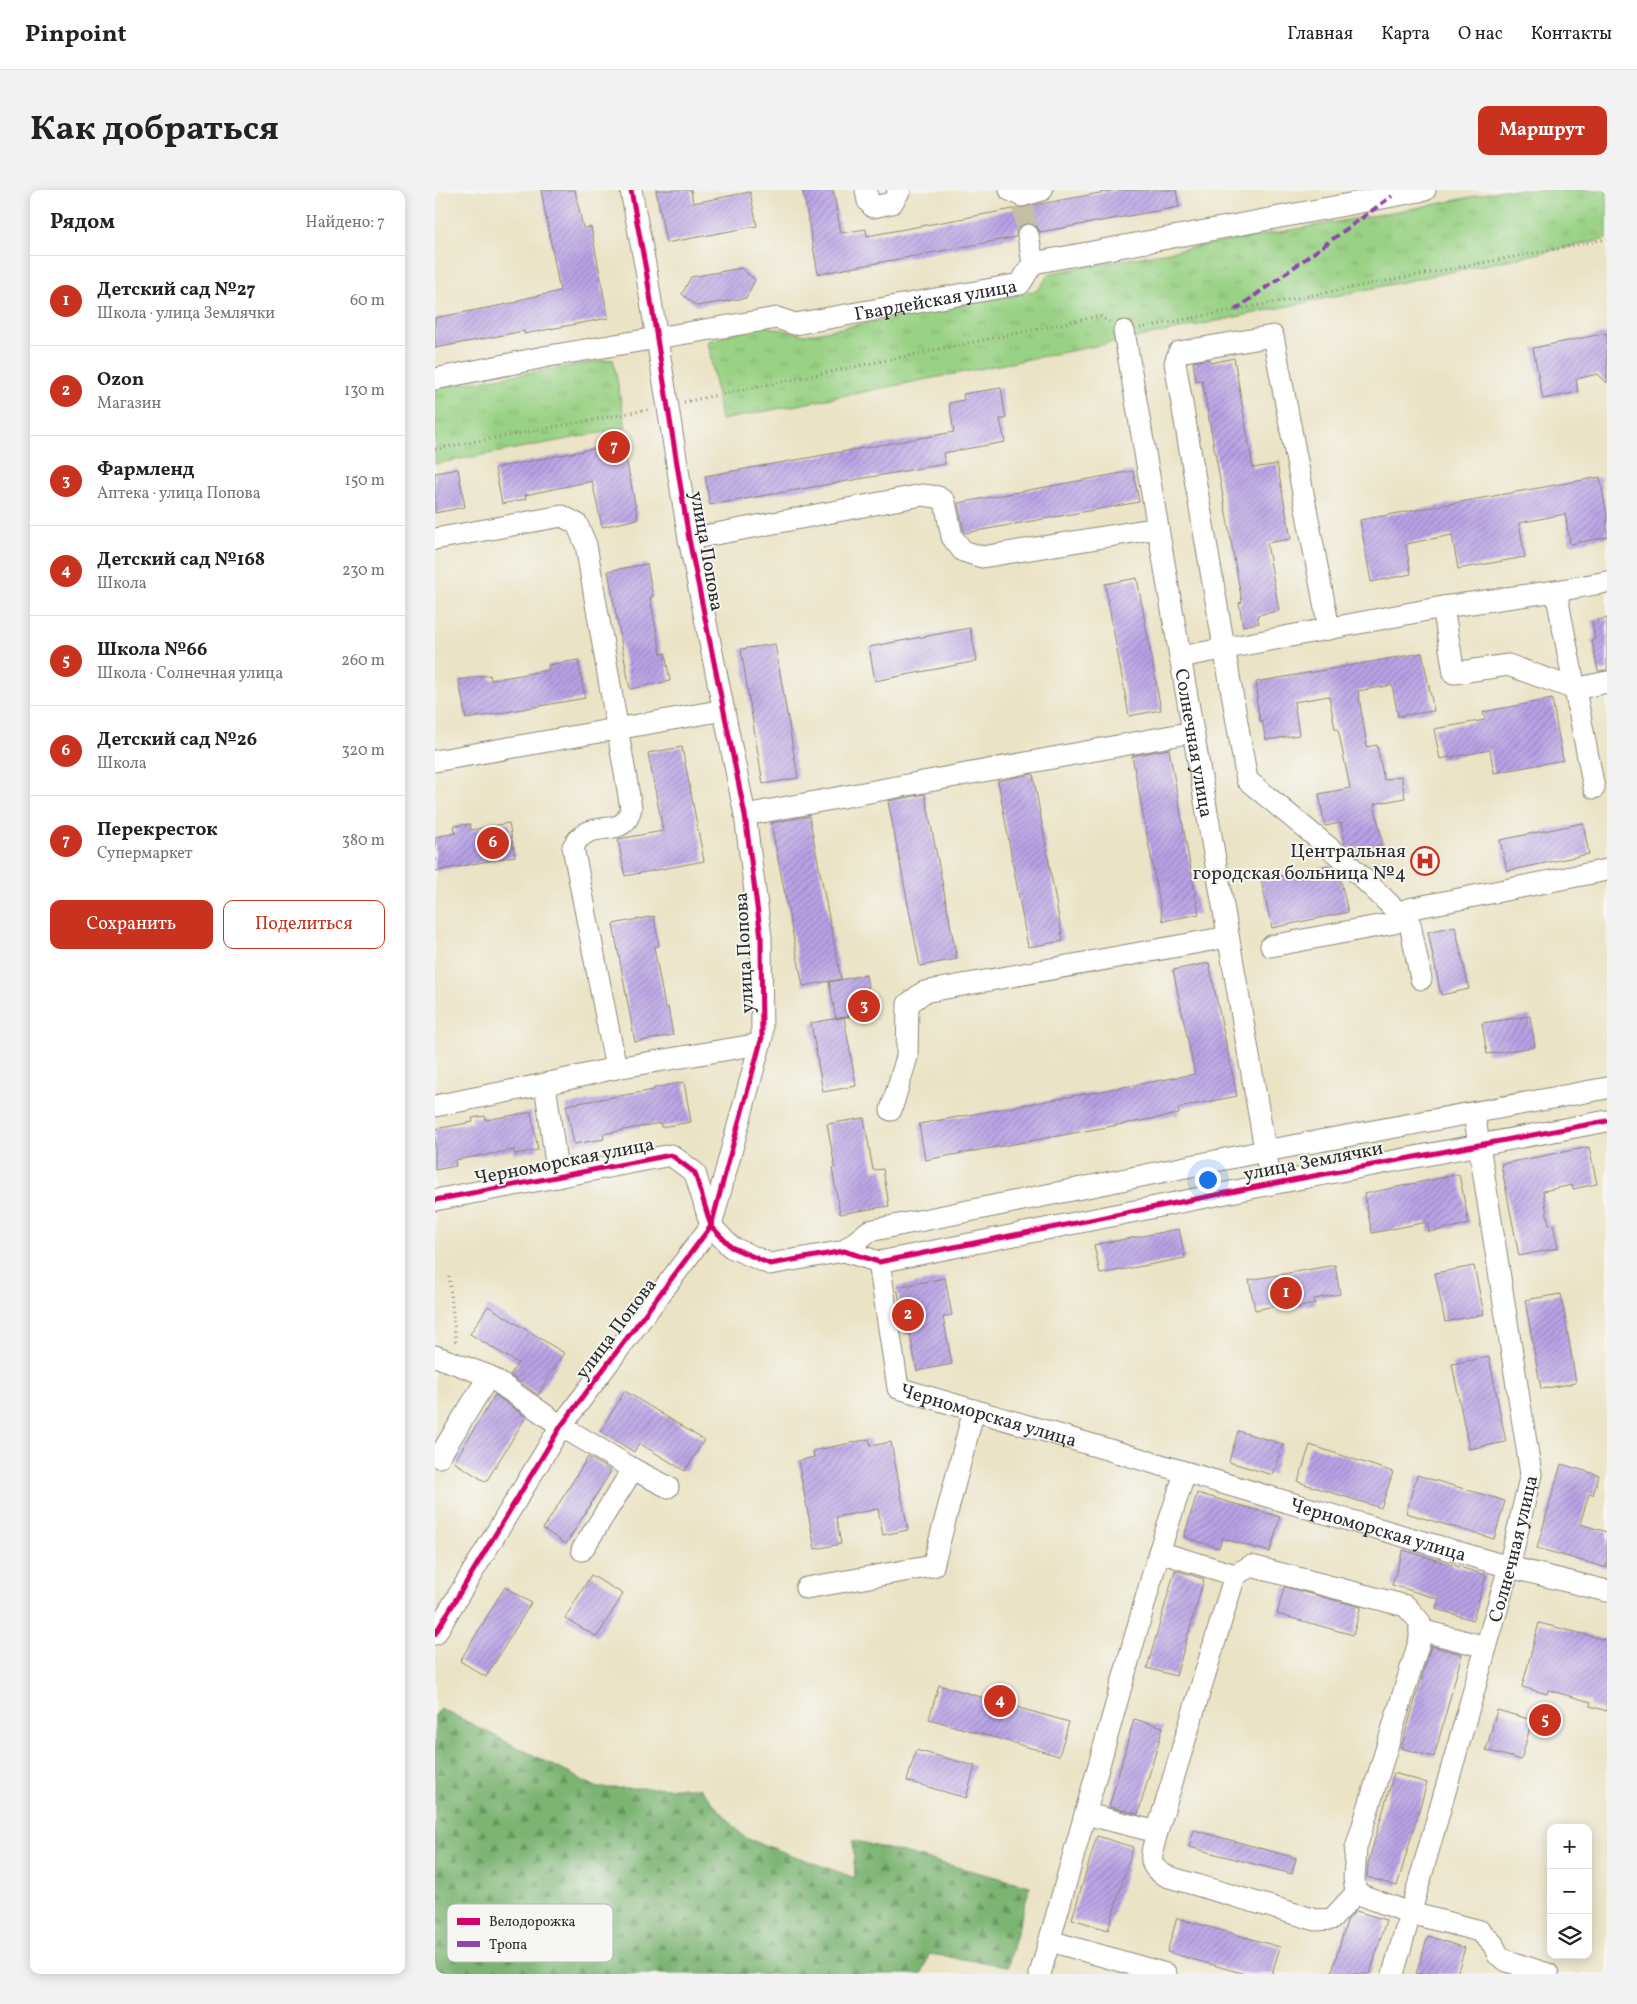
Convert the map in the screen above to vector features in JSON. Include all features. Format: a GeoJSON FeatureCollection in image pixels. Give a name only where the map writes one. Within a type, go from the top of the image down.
{"type":"FeatureCollection","features":[{"type":"Feature","properties":{"kind":"street","name":"улица Попова"},"geometry":{"type":"LineString","coordinates":[[435,1634],[561,1426],[711,1226],[762,1037],[761,937],[745,815],[689,539],[657,337],[631,190]]}},
{"type":"Feature","properties":{"kind":"street"},"geometry":{"type":"LineString","coordinates":[[866,190],[868,201],[873,206],[892,203],[900,190]]}},
{"type":"Feature","properties":{"kind":"street","name":"Гвардейская улица"},"geometry":{"type":"LineString","coordinates":[[435,380],[657,337],[777,318],[795,324],[1020,284],[1033,263],[1425,190]]}},
{"type":"Feature","properties":{"kind":"street"},"geometry":{"type":"LineString","coordinates":[[1028,235],[1033,263]]}},
{"type":"Feature","properties":{"kind":"street","name":"Солнечная улица"},"geometry":{"type":"LineString","coordinates":[[1124,331],[1271,1184]]}},
{"type":"Feature","properties":{"kind":"street"},"geometry":{"type":"LineString","coordinates":[[1329,629],[1273,336],[1179,352],[1175,363],[1247,780],[1344,860],[1410,924],[1421,979]]}},
{"type":"Feature","properties":{"kind":"street"},"geometry":{"type":"LineString","coordinates":[[689,539],[922,495],[938,497],[945,502],[952,537],[963,551],[982,558],[1158,528]]}},
{"type":"Feature","properties":{"kind":"street"},"geometry":{"type":"LineString","coordinates":[[435,539],[561,516],[577,524],[586,545],[631,808],[626,820],[618,826],[587,832],[578,837],[573,846],[617,1068]]}},
{"type":"Feature","properties":{"kind":"street"},"geometry":{"type":"LineString","coordinates":[[1180,657],[1443,607],[1607,582]]}},
{"type":"Feature","properties":{"kind":"street"},"geometry":{"type":"LineString","coordinates":[[1557,591],[1594,788]]}},
{"type":"Feature","properties":{"kind":"street"},"geometry":{"type":"LineString","coordinates":[[1443,607],[1454,673],[1508,665],[1575,689],[1607,682]]}},
{"type":"Feature","properties":{"kind":"street"},"geometry":{"type":"LineString","coordinates":[[435,761],[724,710]]}},
{"type":"Feature","properties":{"kind":"street"},"geometry":{"type":"LineString","coordinates":[[745,815],[1193,732]]}},
{"type":"Feature","properties":{"kind":"street"},"geometry":{"type":"LineString","coordinates":[[1271,946],[1394,923],[1409,910],[1607,870]]}},
{"type":"Feature","properties":{"kind":"street"},"geometry":{"type":"LineString","coordinates":[[891,1110],[907,1057],[908,1004],[923,992],[1228,937]]}},
{"type":"Feature","properties":{"kind":"street"},"geometry":{"type":"LineString","coordinates":[[435,1106],[617,1068],[760,1044]]}},
{"type":"Feature","properties":{"kind":"street"},"geometry":{"type":"LineString","coordinates":[[545,1084],[558,1177]]}},
{"type":"Feature","properties":{"kind":"street","name":"улица Землячки"},"geometry":{"type":"LineString","coordinates":[[844,1251],[869,1231],[1265,1152],[1607,1088]]}},
{"type":"Feature","properties":{"kind":"street","name":"Солнечная улица"},"geometry":{"type":"LineString","coordinates":[[1393,1974],[1509,1567],[1531,1474],[1473,1114]]}},
{"type":"Feature","properties":{"kind":"street","name":"улица Землячки"},"geometry":{"type":"LineString","coordinates":[[879,1262],[1271,1184],[1607,1121]]}},
{"type":"Feature","properties":{"kind":"street","name":"Черноморская улица"},"geometry":{"type":"LineString","coordinates":[[435,1200],[671,1155],[695,1173],[711,1226],[731,1247],[771,1264],[844,1251],[879,1262],[898,1388],[1509,1567],[1607,1591]]}},
{"type":"Feature","properties":{"kind":"street"},"geometry":{"type":"LineString","coordinates":[[435,1356],[489,1376],[561,1426],[633,1469],[668,1487]]}},
{"type":"Feature","properties":{"kind":"street"},"geometry":{"type":"LineString","coordinates":[[439,1457],[489,1376]]}},
{"type":"Feature","properties":{"kind":"street"},"geometry":{"type":"LineString","coordinates":[[806,1588],[933,1566],[974,1410]]}},
{"type":"Feature","properties":{"kind":"street"},"geometry":{"type":"LineString","coordinates":[[582,1550],[633,1469]]}},
{"type":"Feature","properties":{"kind":"street"},"geometry":{"type":"LineString","coordinates":[[1040,1974],[1159,1552],[1185,1473]]}},
{"type":"Feature","properties":{"kind":"street"},"geometry":{"type":"LineString","coordinates":[[1159,1552],[1235,1575]]}},
{"type":"Feature","properties":{"kind":"street"},"geometry":{"type":"LineString","coordinates":[[1251,1566],[1406,1606],[1420,1622],[1420,1639],[1356,1848],[1354,1878],[1356,1893],[1332,1919],[1316,1920],[1169,1877],[1157,1871],[1151,1860],[1157,1832],[1235,1575],[1251,1566]]}},
{"type":"Feature","properties":{"kind":"street"},"geometry":{"type":"LineString","coordinates":[[1420,1630],[1486,1647]]}},
{"type":"Feature","properties":{"kind":"street"},"geometry":{"type":"LineString","coordinates":[[1086,1814],[1157,1832]]}},
{"type":"Feature","properties":{"kind":"street"},"geometry":{"type":"LineString","coordinates":[[1356,1893],[1410,1913],[1480,1931],[1493,1944],[1498,1955],[1507,1961],[1548,1974]]}},
{"type":"Feature","properties":{"kind":"street"},"geometry":{"type":"LineString","coordinates":[[1050,1941],[1166,1974]]}},
{"type":"Feature","properties":{"kind":"path"},"geometry":{"type":"LineString","coordinates":[[435,449],[668,405],[1100,316],[1124,331],[1607,239]]}},
{"type":"Feature","properties":{"kind":"path"},"geometry":{"type":"LineString","coordinates":[[449,1276],[458,1364]]}},
{"type":"Feature","properties":{"kind":"green space"},"geometry":{"type":"Polygon","coordinates":[[[1503,190],[1607,190],[1607,239],[1141,337],[721,420],[708,341],[760,325],[805,335],[1038,290],[1050,273],[1443,203],[1503,190]]]}},
{"type":"Feature","properties":{"kind":"green space"},"geometry":{"type":"Polygon","coordinates":[[[613,359],[626,428],[435,464],[435,388],[613,359]]]}},
{"type":"Feature","properties":{"kind":"green space"},"geometry":{"type":"Polygon","coordinates":[[[440,1708],[598,1788],[699,1788],[745,1838],[855,1878],[853,1840],[1030,1886],[1008,1966],[929,1954],[922,1974],[435,1974],[435,1716],[440,1708]]]}},
{"type":"Feature","properties":{"kind":"building"},"geometry":{"type":"Polygon","coordinates":[[[541,190],[575,190],[583,228],[591,227],[608,318],[524,334],[524,331],[435,348],[435,318],[518,302],[518,300],[560,291],[541,190]]]}},
{"type":"Feature","properties":{"kind":"building"},"geometry":{"type":"Polygon","coordinates":[[[656,190],[691,190],[693,203],[750,192],[757,226],[666,243],[656,190]]]}},
{"type":"Feature","properties":{"kind":"building"},"geometry":{"type":"Polygon","coordinates":[[[803,190],[833,190],[841,233],[866,229],[867,236],[1116,190],[1176,190],[1179,207],[1040,232],[1033,223],[1025,223],[1016,230],[1016,237],[818,274],[803,190]]]}},
{"type":"Feature","properties":{"kind":"building"},"geometry":{"type":"Polygon","coordinates":[[[741,268],[755,280],[746,298],[696,306],[682,294],[691,277],[741,268]]]}},
{"type":"Feature","properties":{"kind":"building"},"geometry":{"type":"Polygon","coordinates":[[[1607,333],[1607,383],[1598,374],[1576,379],[1578,392],[1543,399],[1533,348],[1607,333]]]}},
{"type":"Feature","properties":{"kind":"building"},"geometry":{"type":"Polygon","coordinates":[[[1234,358],[1253,468],[1277,464],[1291,539],[1267,543],[1279,611],[1257,615],[1259,623],[1243,626],[1239,603],[1242,602],[1202,380],[1196,381],[1193,362],[1210,359],[1211,363],[1234,358]]]}},
{"type":"Feature","properties":{"kind":"building"},"geometry":{"type":"Polygon","coordinates":[[[1001,388],[1006,419],[1000,419],[1005,442],[943,453],[945,464],[710,505],[705,476],[954,432],[949,403],[964,400],[963,394],[1001,388]]]}},
{"type":"Feature","properties":{"kind":"building"},"geometry":{"type":"Polygon","coordinates":[[[623,443],[638,519],[602,527],[592,481],[525,495],[526,499],[502,504],[495,468],[623,443]]]}},
{"type":"Feature","properties":{"kind":"building"},"geometry":{"type":"Polygon","coordinates":[[[458,469],[465,507],[435,513],[435,473],[458,469]]]}},
{"type":"Feature","properties":{"kind":"building"},"geometry":{"type":"Polygon","coordinates":[[[1133,471],[1139,502],[964,532],[958,503],[1133,471]]]}},
{"type":"Feature","properties":{"kind":"building"},"geometry":{"type":"Polygon","coordinates":[[[1600,477],[1607,516],[1607,537],[1570,544],[1565,514],[1519,523],[1525,557],[1458,569],[1452,535],[1406,544],[1411,574],[1371,582],[1360,520],[1600,477]]]}},
{"type":"Feature","properties":{"kind":"building"},"geometry":{"type":"Polygon","coordinates":[[[647,564],[653,597],[650,597],[661,654],[665,653],[670,681],[630,689],[608,571],[647,564]]]}},
{"type":"Feature","properties":{"kind":"building"},"geometry":{"type":"Polygon","coordinates":[[[1137,578],[1161,710],[1129,716],[1105,584],[1137,578]]]}},
{"type":"Feature","properties":{"kind":"building"},"geometry":{"type":"Polygon","coordinates":[[[1607,618],[1607,670],[1598,671],[1592,640],[1595,639],[1592,621],[1607,618]]]}},
{"type":"Feature","properties":{"kind":"building"},"geometry":{"type":"Polygon","coordinates":[[[970,628],[977,661],[875,681],[869,647],[970,628]]]}},
{"type":"Feature","properties":{"kind":"building"},"geometry":{"type":"Polygon","coordinates":[[[775,644],[798,778],[763,784],[741,649],[775,644]]]}},
{"type":"Feature","properties":{"kind":"building"},"geometry":{"type":"Polygon","coordinates":[[[1422,653],[1434,711],[1398,716],[1392,685],[1358,691],[1367,747],[1377,745],[1384,780],[1401,776],[1405,798],[1374,804],[1383,845],[1353,851],[1345,845],[1341,823],[1325,826],[1319,794],[1350,788],[1329,696],[1294,702],[1299,735],[1266,740],[1262,721],[1260,721],[1256,697],[1258,697],[1256,682],[1422,653]]]}},
{"type":"Feature","properties":{"kind":"building"},"geometry":{"type":"Polygon","coordinates":[[[578,660],[585,698],[466,719],[459,680],[490,675],[491,680],[549,670],[548,665],[578,660]]]}},
{"type":"Feature","properties":{"kind":"building"},"geometry":{"type":"Polygon","coordinates":[[[1552,699],[1563,760],[1494,773],[1490,750],[1440,759],[1434,729],[1485,720],[1483,712],[1552,699]]]}},
{"type":"Feature","properties":{"kind":"building"},"geometry":{"type":"Polygon","coordinates":[[[682,747],[704,861],[625,876],[618,839],[663,831],[648,753],[682,747]]]}},
{"type":"Feature","properties":{"kind":"building"},"geometry":{"type":"Polygon","coordinates":[[[1169,749],[1199,914],[1163,921],[1132,756],[1169,749]]]}},
{"type":"Feature","properties":{"kind":"building"},"geometry":{"type":"Polygon","coordinates":[[[1033,774],[1063,941],[1028,947],[998,781],[1033,774]]]}},
{"type":"Feature","properties":{"kind":"building"},"geometry":{"type":"Polygon","coordinates":[[[925,794],[957,959],[920,966],[888,801],[925,794]]]}},
{"type":"Feature","properties":{"kind":"building"},"geometry":{"type":"Polygon","coordinates":[[[809,816],[841,979],[803,986],[771,823],[809,816]]]}},
{"type":"Feature","properties":{"kind":"building"},"geometry":{"type":"Polygon","coordinates":[[[509,823],[515,856],[435,871],[435,837],[456,833],[454,826],[470,824],[471,830],[509,823]]]}},
{"type":"Feature","properties":{"kind":"building"},"geometry":{"type":"Polygon","coordinates":[[[1583,823],[1589,854],[1507,871],[1500,840],[1583,823]]]}},
{"type":"Feature","properties":{"kind":"building"},"geometry":{"type":"Polygon","coordinates":[[[1330,865],[1339,873],[1348,912],[1272,928],[1261,880],[1330,865]]]}},
{"type":"Feature","properties":{"kind":"building"},"geometry":{"type":"Polygon","coordinates":[[[654,916],[659,946],[654,947],[665,1007],[668,1007],[673,1035],[635,1042],[613,924],[654,916]]]}},
{"type":"Feature","properties":{"kind":"building"},"geometry":{"type":"Polygon","coordinates":[[[1455,926],[1469,989],[1441,995],[1428,932],[1455,926]]]}},
{"type":"Feature","properties":{"kind":"building"},"geometry":{"type":"Polygon","coordinates":[[[1209,963],[1237,1096],[1178,1108],[1179,1114],[925,1160],[919,1124],[1195,1074],[1173,970],[1209,963]]]}},
{"type":"Feature","properties":{"kind":"building"},"geometry":{"type":"Polygon","coordinates":[[[866,975],[872,1012],[836,1019],[829,982],[866,975]]]}},
{"type":"Feature","properties":{"kind":"building"},"geometry":{"type":"Polygon","coordinates":[[[1530,1016],[1535,1047],[1487,1054],[1482,1023],[1530,1016]]]}},
{"type":"Feature","properties":{"kind":"building"},"geometry":{"type":"Polygon","coordinates":[[[844,1017],[856,1086],[823,1092],[811,1023],[844,1017]]]}},
{"type":"Feature","properties":{"kind":"building"},"geometry":{"type":"Polygon","coordinates":[[[684,1082],[691,1122],[661,1127],[660,1123],[603,1134],[604,1139],[574,1144],[566,1105],[654,1090],[654,1088],[684,1082]]]}},
{"type":"Feature","properties":{"kind":"building"},"geometry":{"type":"Polygon","coordinates":[[[531,1112],[538,1150],[514,1154],[514,1150],[455,1160],[456,1166],[435,1170],[435,1129],[473,1122],[472,1118],[485,1116],[486,1120],[531,1112]]]}},
{"type":"Feature","properties":{"kind":"building"},"geometry":{"type":"Polygon","coordinates":[[[864,1118],[873,1170],[883,1169],[889,1206],[840,1214],[832,1168],[835,1167],[827,1124],[864,1118]]]}},
{"type":"Feature","properties":{"kind":"building"},"geometry":{"type":"Polygon","coordinates":[[[1589,1147],[1597,1184],[1573,1189],[1572,1185],[1543,1191],[1549,1225],[1553,1224],[1558,1248],[1519,1256],[1501,1164],[1589,1147]]]}},
{"type":"Feature","properties":{"kind":"building"},"geometry":{"type":"Polygon","coordinates":[[[1459,1174],[1469,1224],[1429,1232],[1427,1222],[1372,1233],[1364,1194],[1459,1174]]]}},
{"type":"Feature","properties":{"kind":"building"},"geometry":{"type":"Polygon","coordinates":[[[1179,1229],[1185,1258],[1100,1274],[1094,1245],[1179,1229]]]}},
{"type":"Feature","properties":{"kind":"building"},"geometry":{"type":"Polygon","coordinates":[[[1335,1265],[1340,1294],[1314,1299],[1315,1304],[1281,1311],[1280,1305],[1255,1310],[1249,1280],[1335,1265]]]}},
{"type":"Feature","properties":{"kind":"building"},"geometry":{"type":"Polygon","coordinates":[[[1474,1266],[1484,1314],[1445,1322],[1435,1273],[1474,1266]]]}},
{"type":"Feature","properties":{"kind":"building"},"geometry":{"type":"Polygon","coordinates":[[[945,1278],[952,1315],[943,1317],[952,1364],[917,1371],[910,1334],[906,1334],[897,1287],[945,1278]]]}},
{"type":"Feature","properties":{"kind":"building"},"geometry":{"type":"Polygon","coordinates":[[[1561,1294],[1576,1383],[1541,1389],[1525,1300],[1561,1294]]]}},
{"type":"Feature","properties":{"kind":"building"},"geometry":{"type":"Polygon","coordinates":[[[488,1306],[564,1353],[538,1395],[510,1375],[518,1363],[470,1334],[488,1306]]]}},
{"type":"Feature","properties":{"kind":"building"},"geometry":{"type":"Polygon","coordinates":[[[1489,1357],[1506,1442],[1469,1449],[1452,1364],[1489,1357]]]}},
{"type":"Feature","properties":{"kind":"building"},"geometry":{"type":"Polygon","coordinates":[[[625,1391],[704,1440],[685,1471],[639,1443],[634,1452],[600,1431],[625,1391]]]}},
{"type":"Feature","properties":{"kind":"building"},"geometry":{"type":"Polygon","coordinates":[[[495,1395],[526,1417],[486,1482],[454,1462],[495,1395]]]}},
{"type":"Feature","properties":{"kind":"building"},"geometry":{"type":"Polygon","coordinates":[[[1238,1431],[1283,1444],[1273,1475],[1229,1462],[1238,1431]]]}},
{"type":"Feature","properties":{"kind":"building"},"geometry":{"type":"Polygon","coordinates":[[[869,1439],[871,1446],[891,1442],[908,1530],[883,1535],[878,1509],[836,1517],[841,1544],[815,1549],[798,1461],[814,1457],[813,1451],[869,1439]]]}},
{"type":"Feature","properties":{"kind":"building"},"geometry":{"type":"Polygon","coordinates":[[[1310,1445],[1393,1472],[1381,1508],[1298,1482],[1310,1445]]]}},
{"type":"Feature","properties":{"kind":"building"},"geometry":{"type":"Polygon","coordinates":[[[588,1457],[611,1471],[566,1544],[543,1529],[588,1457]]]}},
{"type":"Feature","properties":{"kind":"building"},"geometry":{"type":"Polygon","coordinates":[[[1561,1464],[1599,1475],[1593,1495],[1589,1494],[1580,1524],[1607,1532],[1607,1568],[1537,1548],[1561,1464]]]}},
{"type":"Feature","properties":{"kind":"building"},"geometry":{"type":"Polygon","coordinates":[[[1417,1475],[1505,1501],[1494,1539],[1406,1513],[1417,1475]]]}},
{"type":"Feature","properties":{"kind":"building"},"geometry":{"type":"Polygon","coordinates":[[[1197,1493],[1280,1517],[1270,1552],[1222,1538],[1219,1548],[1184,1537],[1197,1493]]]}},
{"type":"Feature","properties":{"kind":"building"},"geometry":{"type":"Polygon","coordinates":[[[1403,1550],[1486,1575],[1473,1620],[1436,1609],[1439,1599],[1392,1585],[1403,1550]]]}},
{"type":"Feature","properties":{"kind":"building"},"geometry":{"type":"Polygon","coordinates":[[[1175,1570],[1204,1579],[1176,1676],[1147,1668],[1175,1570]]]}},
{"type":"Feature","properties":{"kind":"building"},"geometry":{"type":"Polygon","coordinates":[[[591,1575],[623,1594],[597,1637],[565,1618],[591,1575]]]}},
{"type":"Feature","properties":{"kind":"building"},"geometry":{"type":"Polygon","coordinates":[[[505,1587],[531,1603],[486,1677],[460,1661],[505,1587]]]}},
{"type":"Feature","properties":{"kind":"building"},"geometry":{"type":"Polygon","coordinates":[[[1284,1587],[1361,1607],[1353,1635],[1277,1614],[1284,1587]]]}},
{"type":"Feature","properties":{"kind":"building"},"geometry":{"type":"Polygon","coordinates":[[[1539,1623],[1607,1640],[1607,1711],[1590,1706],[1591,1702],[1548,1690],[1547,1694],[1522,1687],[1539,1623]]]}},
{"type":"Feature","properties":{"kind":"building"},"geometry":{"type":"Polygon","coordinates":[[[1431,1646],[1462,1654],[1434,1757],[1401,1748],[1431,1646]]]}},
{"type":"Feature","properties":{"kind":"building"},"geometry":{"type":"Polygon","coordinates":[[[939,1685],[1069,1722],[1059,1756],[929,1719],[939,1685]]]}},
{"type":"Feature","properties":{"kind":"building"},"geometry":{"type":"Polygon","coordinates":[[[1497,1710],[1532,1720],[1521,1760],[1486,1750],[1497,1710]]]}},
{"type":"Feature","properties":{"kind":"building"},"geometry":{"type":"Polygon","coordinates":[[[1134,1719],[1163,1727],[1138,1814],[1109,1807],[1134,1719]]]}},
{"type":"Feature","properties":{"kind":"building"},"geometry":{"type":"Polygon","coordinates":[[[916,1750],[975,1766],[966,1798],[907,1781],[916,1750]]]}},
{"type":"Feature","properties":{"kind":"building"},"geometry":{"type":"Polygon","coordinates":[[[1394,1773],[1427,1783],[1397,1886],[1367,1877],[1368,1863],[1394,1773]]]}},
{"type":"Feature","properties":{"kind":"building"},"geometry":{"type":"Polygon","coordinates":[[[1194,1830],[1296,1858],[1292,1874],[1189,1847],[1194,1830]]]}},
{"type":"Feature","properties":{"kind":"building"},"geometry":{"type":"Polygon","coordinates":[[[1097,1836],[1133,1847],[1108,1930],[1072,1919],[1097,1836]]]}},
{"type":"Feature","properties":{"kind":"building"},"geometry":{"type":"Polygon","coordinates":[[[1356,1911],[1386,1920],[1370,1974],[1331,1974],[1347,1921],[1356,1911]]]}},
{"type":"Feature","properties":{"kind":"building"},"geometry":{"type":"Polygon","coordinates":[[[1177,1918],[1280,1947],[1272,1974],[1245,1974],[1167,1952],[1177,1918]]]}},
{"type":"Feature","properties":{"kind":"building"},"geometry":{"type":"Polygon","coordinates":[[[1428,1936],[1465,1948],[1457,1974],[1416,1974],[1428,1936]]]}},
{"type":"Feature","properties":{"kind":"tunnel"},"geometry":{"type":"LineString","coordinates":[[1023,207],[1028,235]]}},
{"type":"Feature","properties":{"kind":"marked path"},"geometry":{"type":"LineString","coordinates":[[1235,310],[1392,196]]}},
{"type":"Feature","properties":{"kind":"cycle path"},"geometry":{"type":"LineString","coordinates":[[435,1634],[561,1426],[711,1226],[762,1037],[761,937],[745,815],[689,539],[646,270],[631,190]]}},
{"type":"Feature","properties":{"kind":"cycle path"},"geometry":{"type":"LineString","coordinates":[[435,1200],[671,1155],[695,1173],[711,1226],[731,1247],[770,1264],[844,1251],[879,1262],[1271,1184],[1607,1121]]}},
{"type":"Feature","properties":{"kind":"place","name":"Перекресток"},"geometry":{"type":"Point","coordinates":[614,447]}},
{"type":"Feature","properties":{"kind":"place","name":"Детский сад №26"},"geometry":{"type":"Point","coordinates":[493,843]}},
{"type":"Feature","properties":{"kind":"place","name":"Центральная городская больница №4"},"geometry":{"type":"Point","coordinates":[1425,861]}},
{"type":"Feature","properties":{"kind":"place","name":"Фармленд"},"geometry":{"type":"Point","coordinates":[864,1006]}},
{"type":"Feature","properties":{"kind":"place","name":"Детский сад №27"},"geometry":{"type":"Point","coordinates":[1286,1293]}},
{"type":"Feature","properties":{"kind":"place","name":"Ozon"},"geometry":{"type":"Point","coordinates":[908,1315]}},
{"type":"Feature","properties":{"kind":"place","name":"Детский сад №168"},"geometry":{"type":"Point","coordinates":[1000,1701]}},
{"type":"Feature","properties":{"kind":"place","name":"Школа №66"},"geometry":{"type":"Point","coordinates":[1545,1720]}}]}
